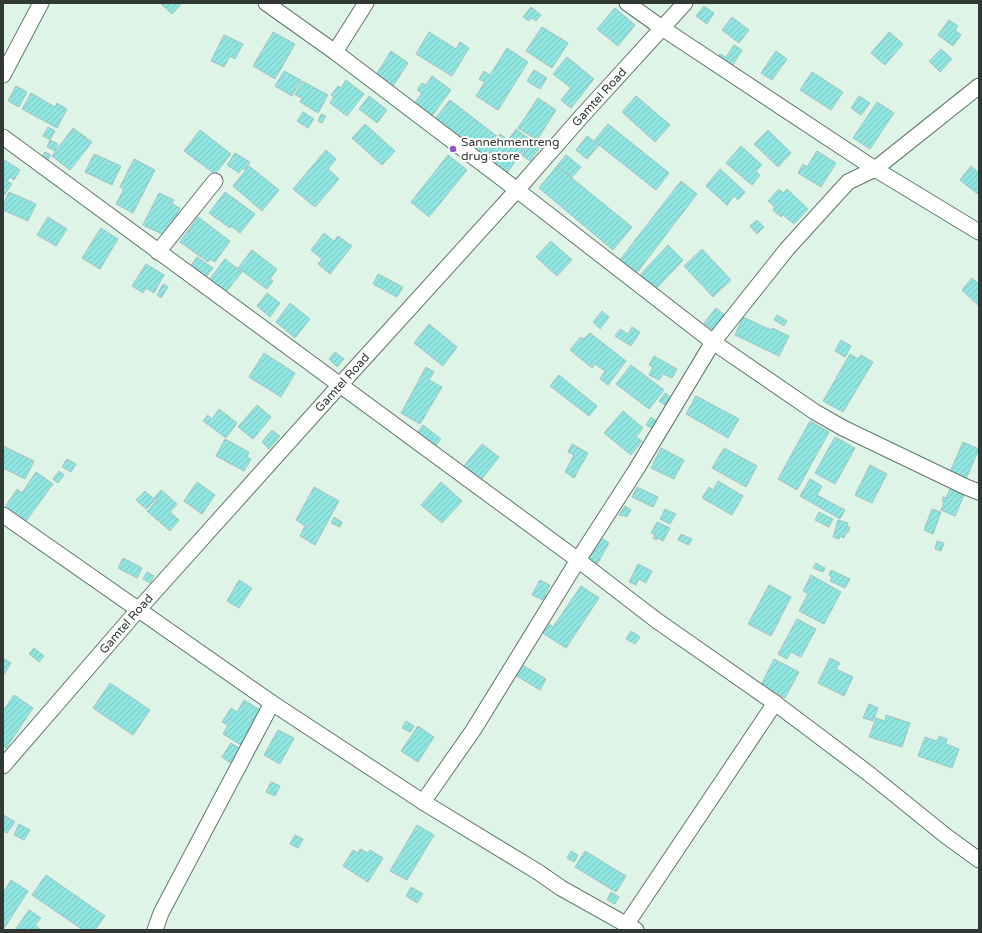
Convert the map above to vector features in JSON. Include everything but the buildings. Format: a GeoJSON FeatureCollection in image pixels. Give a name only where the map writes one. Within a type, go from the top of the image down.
{"type":"FeatureCollection","features":[{"type":"Feature","properties":{"kind":"street"},"geometry":{"type":"LineString","coordinates":[[3,75],[41,3]]}},
{"type":"Feature","properties":{"kind":"street"},"geometry":{"type":"LineString","coordinates":[[266,3],[335,52],[714,342],[815,412],[843,428],[979,492]]}},
{"type":"Feature","properties":{"kind":"street"},"geometry":{"type":"LineString","coordinates":[[335,52],[366,3]]}},
{"type":"Feature","properties":{"kind":"street"},"geometry":{"type":"LineString","coordinates":[[627,3],[662,28],[875,169],[979,232]]}},
{"type":"Feature","properties":{"kind":"street","name":"Gamtel Road"},"geometry":{"type":"LineString","coordinates":[[3,766],[138,610],[685,3]]}},
{"type":"Feature","properties":{"kind":"street"},"geometry":{"type":"LineString","coordinates":[[424,802],[474,729],[714,342],[787,249],[848,182],[875,169],[979,86]]}},
{"type":"Feature","properties":{"kind":"street"},"geometry":{"type":"LineString","coordinates":[[3,137],[578,560],[656,620],[774,703],[868,773],[946,836],[979,860]]}},
{"type":"Feature","properties":{"kind":"street"},"geometry":{"type":"LineString","coordinates":[[158,252],[215,181]]}},
{"type":"Feature","properties":{"kind":"street"},"geometry":{"type":"LineString","coordinates":[[3,515],[272,703],[424,802],[562,888],[631,928],[774,703]]}},
{"type":"Feature","properties":{"kind":"street"},"geometry":{"type":"LineString","coordinates":[[155,930],[165,906],[272,703]]}},
{"type":"Feature","properties":{"kind":"place","name":"Sannehmentreng drug store"},"geometry":{"type":"Point","coordinates":[453,149]}}]}
